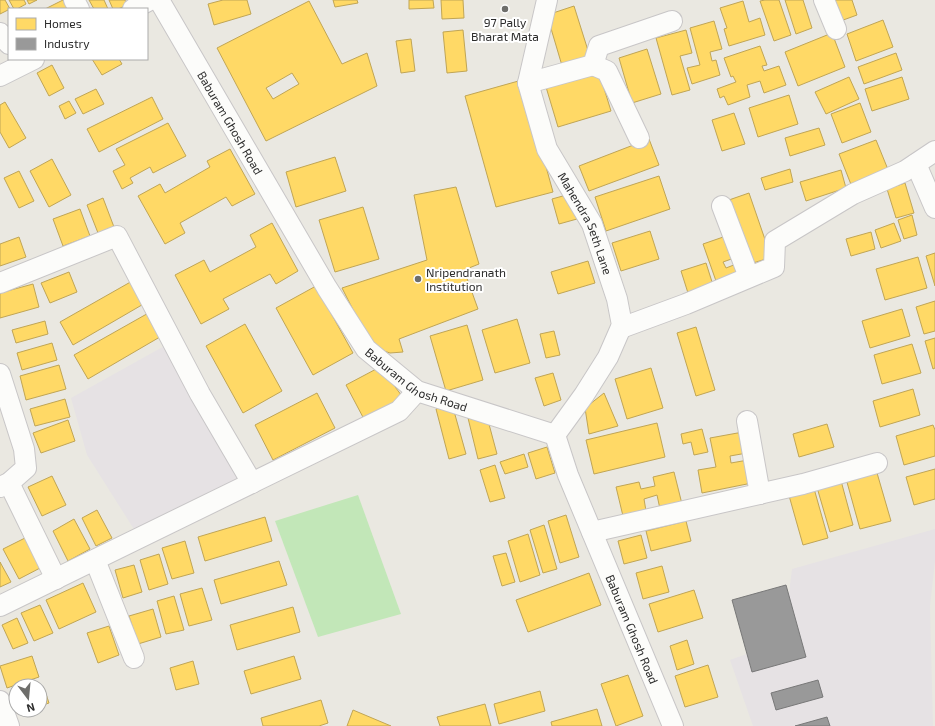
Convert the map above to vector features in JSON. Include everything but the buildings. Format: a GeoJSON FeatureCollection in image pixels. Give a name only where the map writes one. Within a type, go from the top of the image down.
{"type":"FeatureCollection","features":[{"type":"Feature","properties":{"kind":"street"},"geometry":{"type":"LineString","coordinates":[[135,8],[150,0]]}},
{"type":"Feature","properties":{"kind":"street","name":"Baburam Ghosh Road"},"geometry":{"type":"LineString","coordinates":[[159,0],[326,288],[366,349],[417,391],[555,435],[568,475],[673,726]]}},
{"type":"Feature","properties":{"kind":"street","name":"Mahendra Seth Lane"},"geometry":{"type":"LineString","coordinates":[[547,0],[528,83],[547,149],[592,224],[617,299],[622,325],[608,357],[584,395],[555,435]]}},
{"type":"Feature","properties":{"kind":"street"},"geometry":{"type":"LineString","coordinates":[[824,0],[836,29]]}},
{"type":"Feature","properties":{"kind":"street"},"geometry":{"type":"LineString","coordinates":[[593,65],[599,46],[672,21]]}},
{"type":"Feature","properties":{"kind":"street"},"geometry":{"type":"LineString","coordinates":[[0,33],[8,43]]}},
{"type":"Feature","properties":{"kind":"street"},"geometry":{"type":"LineString","coordinates":[[0,76],[27,61]]}},
{"type":"Feature","properties":{"kind":"street"},"geometry":{"type":"LineString","coordinates":[[528,83],[593,65],[607,71],[639,138]]}},
{"type":"Feature","properties":{"kind":"street"},"geometry":{"type":"LineString","coordinates":[[620,328],[686,304],[774,267],[775,241],[853,194],[905,171],[935,151]]}},
{"type":"Feature","properties":{"kind":"street"},"geometry":{"type":"LineString","coordinates":[[916,164],[935,208]]}},
{"type":"Feature","properties":{"kind":"street"},"geometry":{"type":"LineString","coordinates":[[722,206],[749,277]]}},
{"type":"Feature","properties":{"kind":"street"},"geometry":{"type":"LineString","coordinates":[[0,283],[116,236],[200,394],[252,483]]}},
{"type":"Feature","properties":{"kind":"street"},"geometry":{"type":"LineString","coordinates":[[0,374],[24,449],[26,468],[4,485],[56,579]]}},
{"type":"Feature","properties":{"kind":"street"},"geometry":{"type":"LineString","coordinates":[[0,606],[399,410],[417,391]]}},
{"type":"Feature","properties":{"kind":"street"},"geometry":{"type":"LineString","coordinates":[[747,421],[760,494]]}},
{"type":"Feature","properties":{"kind":"street"},"geometry":{"type":"LineString","coordinates":[[592,532],[803,484],[877,463]]}},
{"type":"Feature","properties":{"kind":"street"},"geometry":{"type":"LineString","coordinates":[[95,560],[134,658]]}},
{"type":"Feature","properties":{"kind":"street"},"geometry":{"type":"LineString","coordinates":[[0,701],[8,726]]}},
{"type":"Feature","properties":{"kind":"shaded area"},"geometry":{"type":"Polygon","coordinates":[[[168,344],[245,482],[137,534],[87,455],[71,398],[168,344]]]}},
{"type":"Feature","properties":{"kind":"shaded area"},"geometry":{"type":"Polygon","coordinates":[[[935,529],[935,561],[930,606],[933,726],[753,726],[730,660],[783,641],[792,569],[935,529]]]}},
{"type":"Feature","properties":{"kind":"green space"},"geometry":{"type":"Polygon","coordinates":[[[358,495],[401,614],[318,637],[275,521],[358,495]]]}},
{"type":"Feature","properties":{"kind":"place","name":"97 Pally Bharat Mata"},"geometry":{"type":"Point","coordinates":[505,9]}},
{"type":"Feature","properties":{"kind":"place","name":"Nripendranath Institution"},"geometry":{"type":"Point","coordinates":[418,279]}}]}
